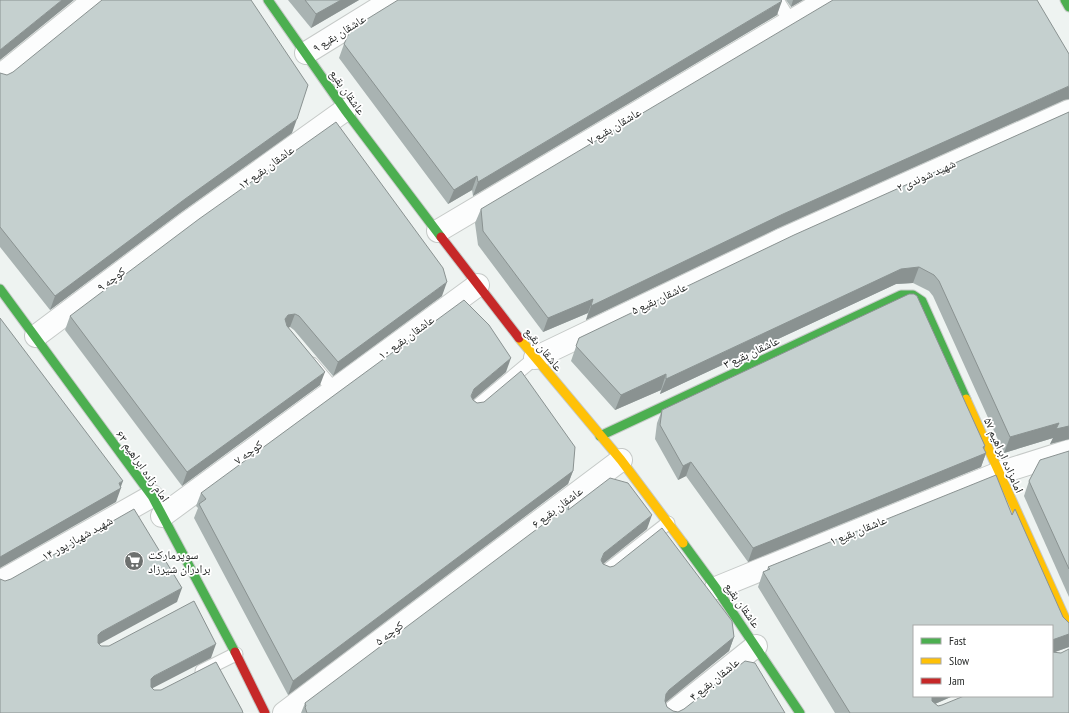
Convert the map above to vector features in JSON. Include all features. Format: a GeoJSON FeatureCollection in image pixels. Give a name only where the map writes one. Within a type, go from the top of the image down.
{"type":"FeatureCollection","features":[{"type":"Feature","properties":{"kind":"street"},"geometry":{"type":"LineString","coordinates":[[0,76],[47,40],[94,0]]}},
{"type":"Feature","properties":{"kind":"street","name":"عاشقان بقیع"},"geometry":{"type":"LineString","coordinates":[[268,0],[345,110],[478,285],[535,358],[621,460],[716,588],[800,713]]}},
{"type":"Feature","properties":{"kind":"street","name":"عاشقان بقیع ۹"},"geometry":{"type":"LineString","coordinates":[[306,53],[392,0]]}},
{"type":"Feature","properties":{"kind":"street","name":"عاشقان بقیع ۷"},"geometry":{"type":"LineString","coordinates":[[438,232],[827,0]]}},
{"type":"Feature","properties":{"kind":"street"},"geometry":{"type":"LineString","coordinates":[[1065,0],[1069,7]]}},
{"type":"Feature","properties":{"kind":"street","name":"عاشقان بقیع ۱۲"},"geometry":{"type":"LineString","coordinates":[[187,223],[345,110]]}},
{"type":"Feature","properties":{"kind":"street","name":"شهید شوندی ۲"},"geometry":{"type":"LineString","coordinates":[[783,239],[1069,111]]}},
{"type":"Feature","properties":{"kind":"street","name":"کوچه ۹"},"geometry":{"type":"LineString","coordinates":[[36,336],[187,223]]}},
{"type":"Feature","properties":{"kind":"street","name":"عاشقان بقیع ۵"},"geometry":{"type":"LineString","coordinates":[[535,358],[783,239]]}},
{"type":"Feature","properties":{"kind":"street","name":"عاشقان بقیع ۱۰"},"geometry":{"type":"LineString","coordinates":[[334,390],[478,285]]}},
{"type":"Feature","properties":{"kind":"street","name":"امام زاده ابراهیم ۶۳"},"geometry":{"type":"LineString","coordinates":[[0,289],[152,496],[236,654],[265,713]]}},
{"type":"Feature","properties":{"kind":"street","name":"عاشقان بقیع ۳"},"geometry":{"type":"LineString","coordinates":[[600,436],[901,295],[913,295]]}},
{"type":"Feature","properties":{"kind":"street","name":"امامزاده ابراهیم ۵۷"},"geometry":{"type":"LineString","coordinates":[[913,295],[922,301],[1069,627]]}},
{"type":"Feature","properties":{"kind":"street","name":"کوچه ۷"},"geometry":{"type":"LineString","coordinates":[[162,516],[334,390]]}},
{"type":"Feature","properties":{"kind":"street","name":"عاشقان بقیع ۱"},"geometry":{"type":"LineString","coordinates":[[716,588],[999,473],[1069,451]]}},
{"type":"Feature","properties":{"kind":"street","name":"عاشقان بقیع ۶"},"geometry":{"type":"LineString","coordinates":[[494,554],[621,460]]}},
{"type":"Feature","properties":{"kind":"street","name":"شهید شهباز پور ۱۴"},"geometry":{"type":"LineString","coordinates":[[1,580],[152,496]]}},
{"type":"Feature","properties":{"kind":"street","name":"کوچه ۵"},"geometry":{"type":"LineString","coordinates":[[284,713],[494,554]]}},
{"type":"Feature","properties":{"kind":"street","name":"عاشقان بقیع ۴"},"geometry":{"type":"LineString","coordinates":[[672,713],[756,646]]}},
{"type":"Feature","properties":{"kind":"lane"},"geometry":{"type":"LineString","coordinates":[[777,0],[790,21]]}},
{"type":"Feature","properties":{"kind":"lane"},"geometry":{"type":"LineString","coordinates":[[304,353],[334,390]]}},
{"type":"Feature","properties":{"kind":"lane"},"geometry":{"type":"LineString","coordinates":[[474,409],[535,358]]}},
{"type":"Feature","properties":{"kind":"lane"},"geometry":{"type":"LineString","coordinates":[[604,573],[668,523]]}},
{"type":"Feature","properties":{"kind":"lane"},"geometry":{"type":"LineString","coordinates":[[191,603],[205,596]]}},
{"type":"Feature","properties":{"kind":"lane"},"geometry":{"type":"LineString","coordinates":[[188,679],[236,654]]}},
{"type":"Feature","properties":{"kind":"building"},"geometry":{"type":"Polygon","coordinates":[[[0,0],[62,0],[0,50],[0,0]]]}},
{"type":"Feature","properties":{"kind":"building"},"geometry":{"type":"Polygon","coordinates":[[[102,0],[251,0],[308,85],[297,119],[185,199],[55,296],[0,227],[0,73],[7,75],[13,72],[102,0]]]}},
{"type":"Feature","properties":{"kind":"building"},"geometry":{"type":"Polygon","coordinates":[[[305,0],[341,0],[316,14],[305,0]]]}},
{"type":"Feature","properties":{"kind":"building"},"geometry":{"type":"Polygon","coordinates":[[[398,0],[782,1],[478,182],[477,176],[454,190],[344,44],[351,29],[398,0]]]}},
{"type":"Feature","properties":{"kind":"building"},"geometry":{"type":"Polygon","coordinates":[[[833,0],[1037,0],[1069,54],[1069,86],[783,214],[591,306],[593,299],[548,318],[483,231],[481,209],[833,0]]]}},
{"type":"Feature","properties":{"kind":"building"},"geometry":{"type":"Polygon","coordinates":[[[1069,112],[1069,426],[1056,429],[1059,423],[1010,437],[939,281],[934,275],[919,267],[901,269],[666,379],[666,374],[621,395],[576,346],[579,338],[794,235],[1069,112]]]}},
{"type":"Feature","properties":{"kind":"building"},"geometry":{"type":"Polygon","coordinates":[[[336,122],[443,268],[447,282],[338,362],[299,316],[295,314],[288,315],[285,319],[287,326],[325,372],[187,472],[70,316],[199,219],[336,122]]]}},
{"type":"Feature","properties":{"kind":"building"},"geometry":{"type":"Polygon","coordinates":[[[909,294],[914,294],[917,296],[985,446],[983,447],[986,453],[753,548],[691,462],[683,466],[660,425],[662,410],[909,294]]]}},
{"type":"Feature","properties":{"kind":"building"},"geometry":{"type":"Polygon","coordinates":[[[464,300],[489,325],[511,358],[474,389],[471,396],[473,400],[477,403],[484,402],[521,371],[575,447],[573,471],[293,681],[199,504],[206,499],[201,493],[464,300]]]}},
{"type":"Feature","properties":{"kind":"building"},"geometry":{"type":"Polygon","coordinates":[[[0,318],[123,481],[119,483],[121,488],[0,557],[0,318]]]}},
{"type":"Feature","properties":{"kind":"building"},"geometry":{"type":"Polygon","coordinates":[[[1069,451],[1069,569],[1029,481],[1040,460],[1069,451]]]}},
{"type":"Feature","properties":{"kind":"building"},"geometry":{"type":"Polygon","coordinates":[[[996,475],[1012,515],[1015,509],[1063,617],[1069,623],[1069,634],[1053,640],[1053,625],[913,625],[913,697],[932,697],[932,701],[938,706],[962,697],[1053,697],[1053,652],[1061,653],[1069,649],[1069,713],[850,713],[763,572],[770,569],[768,567],[996,475]]]}},
{"type":"Feature","properties":{"kind":"building"},"geometry":{"type":"Polygon","coordinates":[[[610,478],[628,483],[652,515],[604,553],[601,560],[603,564],[610,567],[614,566],[662,528],[732,621],[734,637],[669,690],[666,694],[665,701],[667,707],[678,712],[684,709],[745,661],[755,663],[785,713],[307,713],[305,703],[569,505],[568,510],[610,478]]]}},
{"type":"Feature","properties":{"kind":"building"},"geometry":{"type":"Polygon","coordinates":[[[134,509],[182,588],[101,632],[98,635],[98,643],[101,646],[109,646],[194,601],[216,644],[154,676],[151,679],[151,687],[154,690],[161,690],[216,662],[243,713],[0,713],[0,579],[5,581],[11,579],[134,509]]]}},
{"type":"Feature","properties":{"kind":"traffic: fast"},"geometry":{"type":"LineString","coordinates":[[268,0],[345,110],[441,237]]}},
{"type":"Feature","properties":{"kind":"traffic: fast"},"geometry":{"type":"LineString","coordinates":[[1065,0],[1069,7]]}},
{"type":"Feature","properties":{"kind":"traffic: fast"},"geometry":{"type":"LineString","coordinates":[[0,289],[152,496],[235,652]]}},
{"type":"Feature","properties":{"kind":"traffic: fast"},"geometry":{"type":"LineString","coordinates":[[600,436],[901,295],[913,295],[922,301],[966,399]]}},
{"type":"Feature","properties":{"kind":"traffic: fast"},"geometry":{"type":"LineString","coordinates":[[683,543],[716,588],[800,713]]}},
{"type":"Feature","properties":{"kind":"traffic: slow"},"geometry":{"type":"LineString","coordinates":[[519,338],[621,460],[683,543]]}},
{"type":"Feature","properties":{"kind":"traffic: slow"},"geometry":{"type":"LineString","coordinates":[[966,399],[1069,627]]}},
{"type":"Feature","properties":{"kind":"traffic: jam"},"geometry":{"type":"LineString","coordinates":[[441,237],[519,338]]}},
{"type":"Feature","properties":{"kind":"traffic: jam"},"geometry":{"type":"LineString","coordinates":[[235,652],[265,713]]}},
{"type":"Feature","properties":{"kind":"place","name":"سوپرمارکت برادران شیرزاد"},"geometry":{"type":"Point","coordinates":[134,561]}}]}
